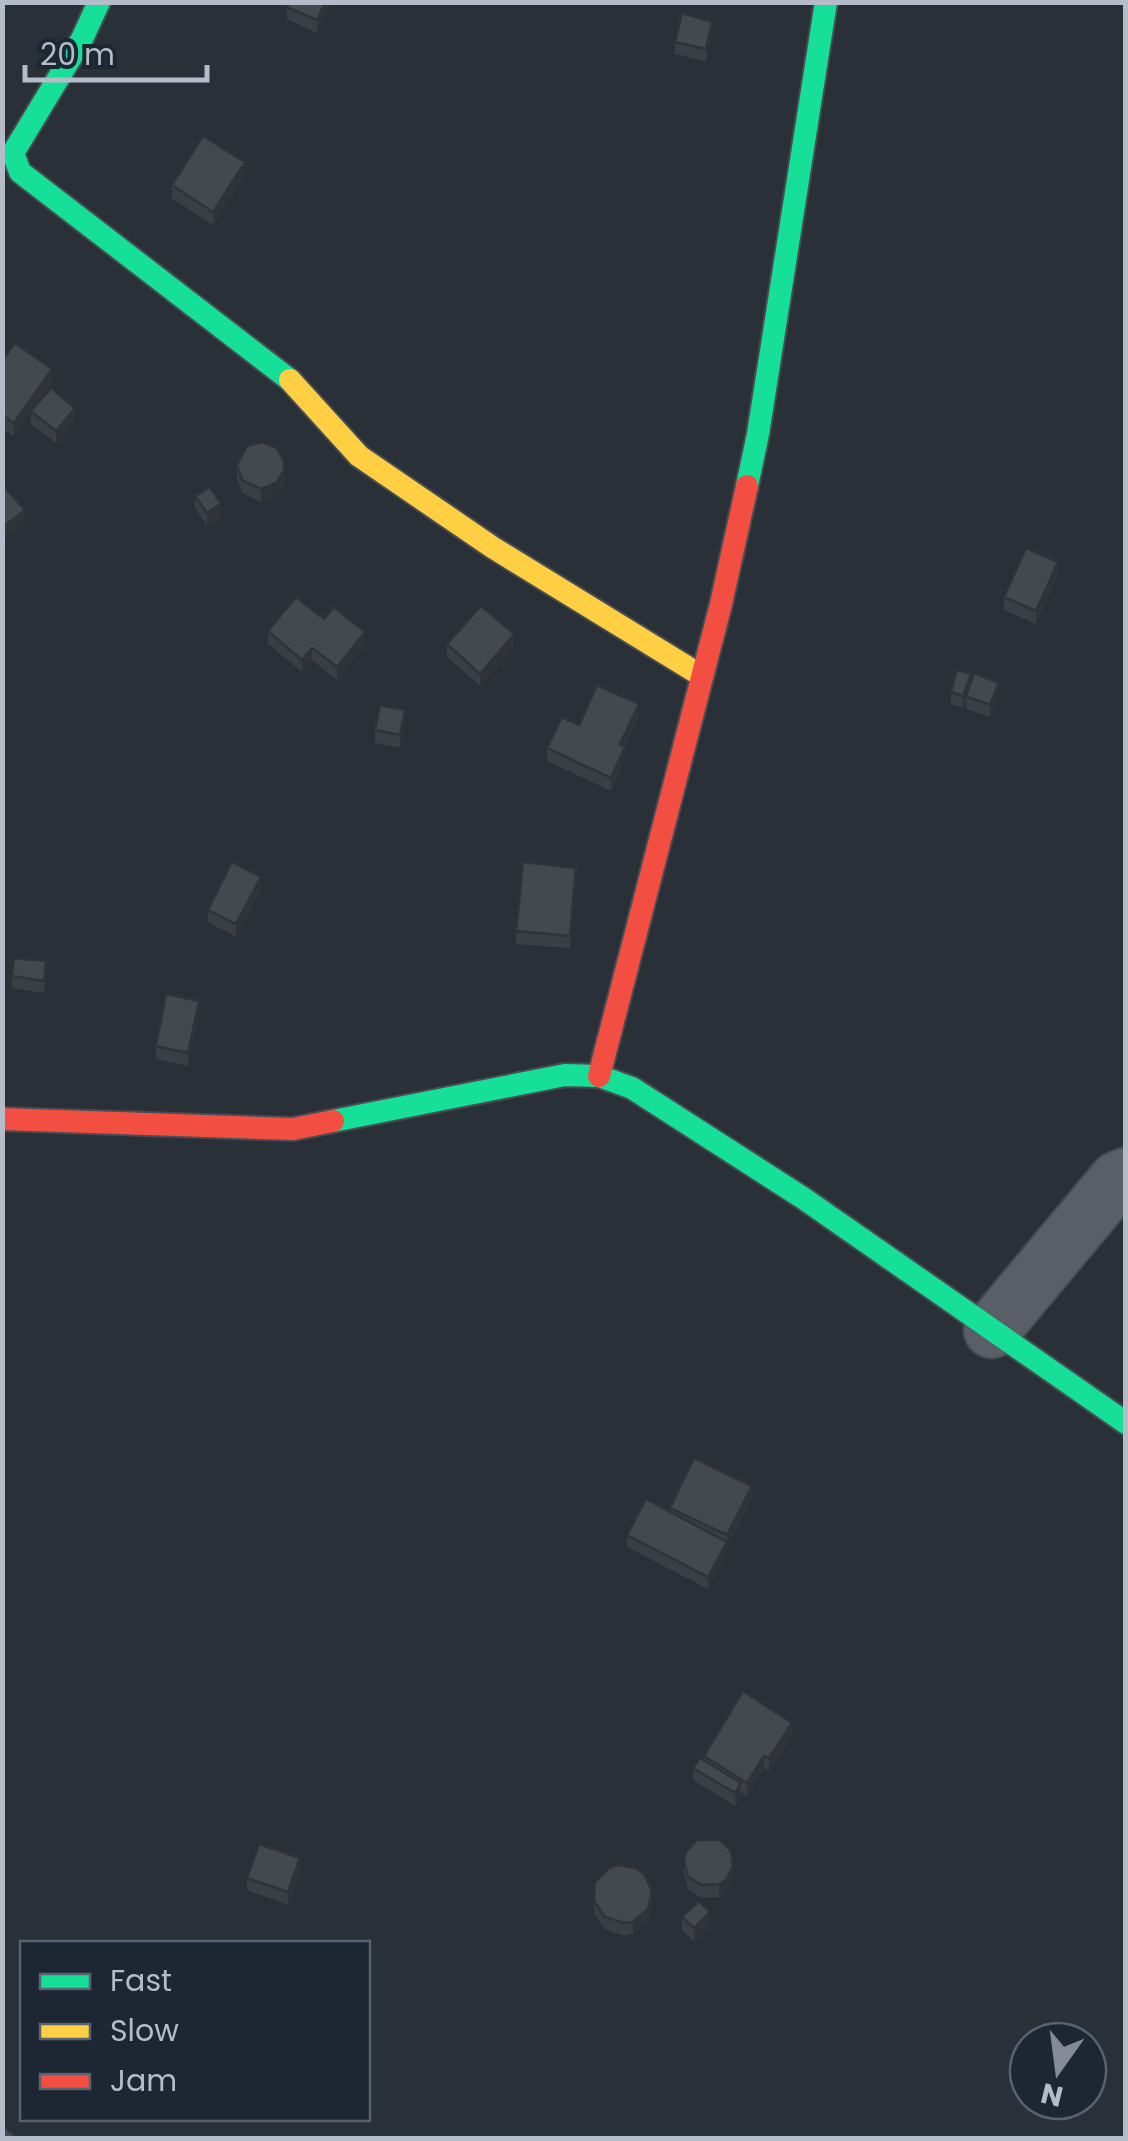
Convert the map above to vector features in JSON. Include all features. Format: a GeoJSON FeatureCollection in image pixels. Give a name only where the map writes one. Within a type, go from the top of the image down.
{"type":"FeatureCollection","features":[{"type":"Feature","properties":{"kind":"street"},"geometry":{"type":"LineString","coordinates":[[99,2],[82,40],[13,153],[20,172],[288,378],[359,456],[492,547],[702,676]]}},
{"type":"Feature","properties":{"kind":"street"},"geometry":{"type":"LineString","coordinates":[[599,1076],[702,676],[758,434],[826,2]]}},
{"type":"Feature","properties":{"kind":"street"},"geometry":{"type":"LineString","coordinates":[[2,1118],[293,1129],[565,1075],[599,1076],[632,1088],[803,1198],[1126,1424]]}},
{"type":"Feature","properties":{"kind":"street"},"geometry":{"type":"LineString","coordinates":[[992,1330],[1117,1180],[1126,1176]]}},
{"type":"Feature","properties":{"kind":"building"},"geometry":{"type":"Polygon","coordinates":[[[289,2],[325,2],[317,20],[287,7],[289,2]]]}},
{"type":"Feature","properties":{"kind":"building"},"geometry":{"type":"Polygon","coordinates":[[[682,13],[712,22],[706,49],[675,42],[682,13]]]}},
{"type":"Feature","properties":{"kind":"building"},"geometry":{"type":"Polygon","coordinates":[[[203,136],[245,162],[213,212],[172,185],[203,136]]]}},
{"type":"Feature","properties":{"kind":"building"},"geometry":{"type":"Polygon","coordinates":[[[15,343],[52,369],[14,423],[2,415],[2,361],[15,343]]]}},
{"type":"Feature","properties":{"kind":"building"},"geometry":{"type":"Polygon","coordinates":[[[51,388],[75,408],[56,431],[31,411],[51,388]]]}},
{"type":"Feature","properties":{"kind":"building"},"geometry":{"type":"Polygon","coordinates":[[[262,442],[277,448],[284,471],[276,483],[261,489],[242,480],[237,465],[247,446],[262,442]]]}},
{"type":"Feature","properties":{"kind":"building"},"geometry":{"type":"Polygon","coordinates":[[[2,484],[25,510],[2,528],[2,484]]]}},
{"type":"Feature","properties":{"kind":"building"},"geometry":{"type":"Polygon","coordinates":[[[210,487],[221,504],[207,513],[195,496],[210,487]]]}},
{"type":"Feature","properties":{"kind":"building"},"geometry":{"type":"Polygon","coordinates":[[[1026,548],[1058,562],[1036,611],[1004,597],[1026,548]]]}},
{"type":"Feature","properties":{"kind":"building"},"geometry":{"type":"Polygon","coordinates":[[[296,597],[324,619],[334,607],[365,632],[337,667],[312,648],[302,660],[268,631],[296,597]]]}},
{"type":"Feature","properties":{"kind":"building"},"geometry":{"type":"Polygon","coordinates":[[[481,606],[514,634],[480,674],[447,644],[481,606]]]}},
{"type":"Feature","properties":{"kind":"building"},"geometry":{"type":"Polygon","coordinates":[[[957,670],[971,674],[963,696],[951,692],[957,670]]]}},
{"type":"Feature","properties":{"kind":"building"},"geometry":{"type":"Polygon","coordinates":[[[974,673],[999,683],[990,705],[966,696],[974,673]]]}},
{"type":"Feature","properties":{"kind":"building"},"geometry":{"type":"Polygon","coordinates":[[[597,685],[639,704],[620,744],[625,747],[611,778],[547,748],[562,717],[579,725],[597,685]]]}},
{"type":"Feature","properties":{"kind":"building"},"geometry":{"type":"Polygon","coordinates":[[[380,705],[405,710],[400,735],[375,730],[380,705]]]}},
{"type":"Feature","properties":{"kind":"building"},"geometry":{"type":"Polygon","coordinates":[[[232,862],[261,877],[236,924],[208,910],[232,862]]]}},
{"type":"Feature","properties":{"kind":"building"},"geometry":{"type":"Polygon","coordinates":[[[523,862],[576,868],[570,936],[516,931],[523,862]]]}},
{"type":"Feature","properties":{"kind":"building"},"geometry":{"type":"Polygon","coordinates":[[[14,958],[46,961],[44,981],[12,976],[14,958]]]}},
{"type":"Feature","properties":{"kind":"building"},"geometry":{"type":"Polygon","coordinates":[[[166,994],[199,1001],[188,1053],[156,1046],[166,994]]]}},
{"type":"Feature","properties":{"kind":"building"},"geometry":{"type":"Polygon","coordinates":[[[694,1458],[752,1486],[727,1535],[670,1508],[694,1458]]]}},
{"type":"Feature","properties":{"kind":"building"},"geometry":{"type":"Polygon","coordinates":[[[646,1499],[727,1542],[708,1577],[627,1535],[646,1499]]]}},
{"type":"Feature","properties":{"kind":"building"},"geometry":{"type":"Polygon","coordinates":[[[743,1691],[792,1723],[747,1783],[704,1756],[743,1691]]]}},
{"type":"Feature","properties":{"kind":"building"},"geometry":{"type":"Polygon","coordinates":[[[700,1758],[741,1783],[735,1793],[693,1768],[700,1758]]]}},
{"type":"Feature","properties":{"kind":"building"},"geometry":{"type":"Polygon","coordinates":[[[697,1840],[720,1840],[731,1851],[733,1866],[726,1880],[702,1885],[688,1877],[686,1852],[697,1840]]]}},
{"type":"Feature","properties":{"kind":"building"},"geometry":{"type":"Polygon","coordinates":[[[259,1844],[300,1858],[288,1892],[247,1878],[259,1844]]]}},
{"type":"Feature","properties":{"kind":"building"},"geometry":{"type":"Polygon","coordinates":[[[618,1865],[636,1868],[644,1874],[652,1891],[648,1909],[633,1922],[605,1917],[594,1901],[595,1882],[618,1865]]]}},
{"type":"Feature","properties":{"kind":"building"},"geometry":{"type":"Polygon","coordinates":[[[699,1901],[710,1912],[694,1928],[682,1917],[699,1901]]]}},
{"type":"Feature","properties":{"kind":"building"},"geometry":{"type":"Polygon","coordinates":[[[2,2125],[18,2138],[2,2138],[2,2125]]]}},
{"type":"Feature","properties":{"kind":"traffic: fast"},"geometry":{"type":"LineString","coordinates":[[99,2],[82,39],[13,153],[20,172],[290,380]]}},
{"type":"Feature","properties":{"kind":"traffic: fast"},"geometry":{"type":"LineString","coordinates":[[747,486],[826,2]]}},
{"type":"Feature","properties":{"kind":"traffic: fast"},"geometry":{"type":"LineString","coordinates":[[333,1121],[565,1075],[599,1076],[632,1088],[803,1198],[1126,1423]]}},
{"type":"Feature","properties":{"kind":"traffic: slow"},"geometry":{"type":"LineString","coordinates":[[290,380],[359,456],[492,547],[702,676]]}},
{"type":"Feature","properties":{"kind":"traffic: jam"},"geometry":{"type":"LineString","coordinates":[[599,1076],[721,604],[747,486]]}},
{"type":"Feature","properties":{"kind":"traffic: jam"},"geometry":{"type":"LineString","coordinates":[[2,1119],[293,1129],[333,1121]]}}]}
